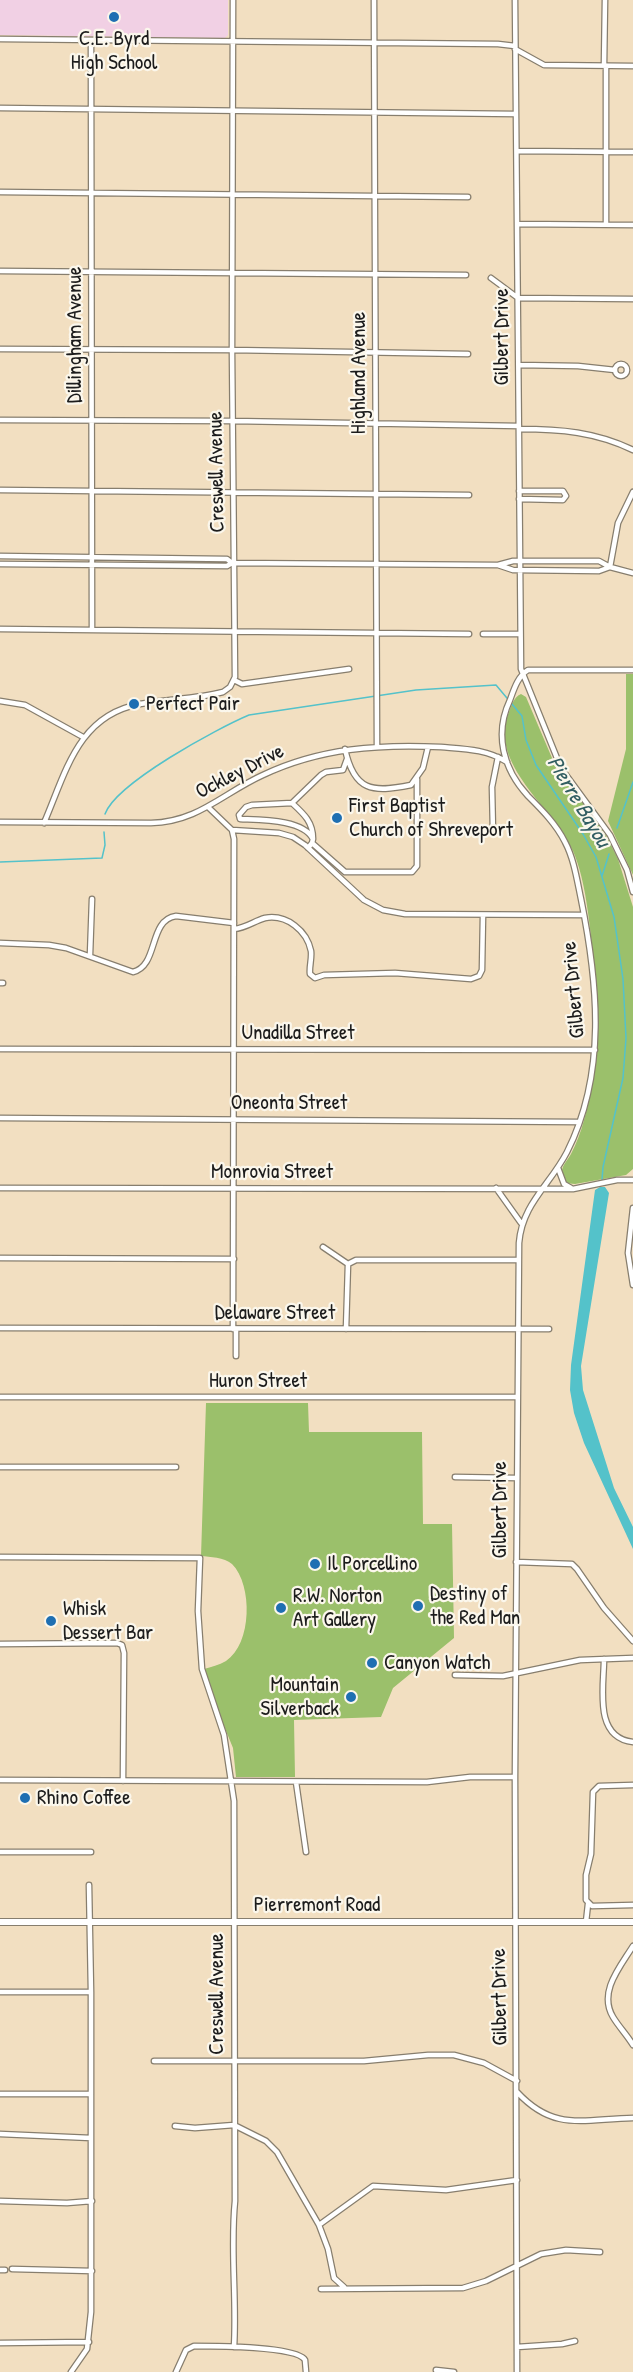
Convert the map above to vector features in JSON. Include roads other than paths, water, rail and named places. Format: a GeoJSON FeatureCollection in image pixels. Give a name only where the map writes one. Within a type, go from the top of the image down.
{"type":"FeatureCollection","features":[{"type":"Feature","properties":{"kind":"main road","name":"Pierremont Road"},"geometry":{"type":"LineString","coordinates":[[0,1922],[633,1922]]}},
{"type":"Feature","properties":{"kind":"street","name":"Creswell Avenue"},"geometry":{"type":"LineString","coordinates":[[233,0],[234,680]]}},
{"type":"Feature","properties":{"kind":"street","name":"Highland Avenue"},"geometry":{"type":"LineString","coordinates":[[374,0],[377,746]]}},
{"type":"Feature","properties":{"kind":"street","name":"Gilbert Drive"},"geometry":{"type":"LineString","coordinates":[[515,0],[520,634],[523,674],[561,768],[610,835],[627,870],[633,892]]}},
{"type":"Feature","properties":{"kind":"street"},"geometry":{"type":"LineString","coordinates":[[605,0],[606,225]]}},
{"type":"Feature","properties":{"kind":"street"},"geometry":{"type":"LineString","coordinates":[[0,39],[498,44],[515,48],[544,65],[633,66]]}},
{"type":"Feature","properties":{"kind":"street","name":"Dillingham Avenue"},"geometry":{"type":"LineString","coordinates":[[91,40],[92,630]]}},
{"type":"Feature","properties":{"kind":"street"},"geometry":{"type":"LineString","coordinates":[[0,108],[516,114]]}},
{"type":"Feature","properties":{"kind":"street"},"geometry":{"type":"LineString","coordinates":[[517,151],[633,152]]}},
{"type":"Feature","properties":{"kind":"street"},"geometry":{"type":"LineString","coordinates":[[0,192],[468,197]]}},
{"type":"Feature","properties":{"kind":"street"},"geometry":{"type":"LineString","coordinates":[[518,224],[633,225]]}},
{"type":"Feature","properties":{"kind":"street"},"geometry":{"type":"LineString","coordinates":[[0,270],[466,275]]}},
{"type":"Feature","properties":{"kind":"street"},"geometry":{"type":"LineString","coordinates":[[491,278],[518,298],[633,299]]}},
{"type":"Feature","properties":{"kind":"street"},"geometry":{"type":"LineString","coordinates":[[0,349],[468,354]]}},
{"type":"Feature","properties":{"kind":"street"},"geometry":{"type":"LineString","coordinates":[[519,366],[578,366],[615,370]]}},
{"type":"Feature","properties":{"kind":"street"},"geometry":{"type":"LineString","coordinates":[[0,420],[233,421],[519,427],[590,434],[633,450]]}},
{"type":"Feature","properties":{"kind":"street"},"geometry":{"type":"LineString","coordinates":[[0,490],[469,495]]}},
{"type":"Feature","properties":{"kind":"street"},"geometry":{"type":"LineString","coordinates":[[519,491],[563,491],[566,496],[563,500],[519,499]]}},
{"type":"Feature","properties":{"kind":"street"},"geometry":{"type":"LineString","coordinates":[[610,567],[618,523],[633,492]]}},
{"type":"Feature","properties":{"kind":"street"},"geometry":{"type":"LineString","coordinates":[[0,556],[227,559],[233,563]]}},
{"type":"Feature","properties":{"kind":"street"},"geometry":{"type":"LineString","coordinates":[[0,564],[498,565],[520,561],[599,561],[610,567],[633,573]]}},
{"type":"Feature","properties":{"kind":"street"},"geometry":{"type":"LineString","coordinates":[[498,565],[520,570],[599,571],[610,567]]}},
{"type":"Feature","properties":{"kind":"street"},"geometry":{"type":"LineString","coordinates":[[0,629],[469,634]]}},
{"type":"Feature","properties":{"kind":"street"},"geometry":{"type":"LineString","coordinates":[[483,634],[520,634]]}},
{"type":"Feature","properties":{"kind":"street"},"geometry":{"type":"LineString","coordinates":[[44,823],[75,750],[97,723],[120,709],[139,704],[217,694],[228,689],[234,680],[242,684],[349,669]]}},
{"type":"Feature","properties":{"kind":"street"},"geometry":{"type":"LineString","coordinates":[[507,762],[501,738],[508,703],[523,674],[532,669],[633,670]]}},
{"type":"Feature","properties":{"kind":"street"},"geometry":{"type":"LineString","coordinates":[[0,701],[25,705],[84,737]]}},
{"type":"Feature","properties":{"kind":"street","name":"Ockley Drive"},"geometry":{"type":"LineString","coordinates":[[0,822],[166,822],[186,818],[244,784],[283,766],[345,749],[377,746],[478,750],[507,762]]}},
{"type":"Feature","properties":{"kind":"street"},"geometry":{"type":"LineString","coordinates":[[428,747],[423,768],[411,785],[367,787],[343,770],[326,772],[292,803],[246,807],[241,811],[240,819],[291,824],[309,832],[311,843],[358,896],[383,910],[405,914],[584,915]]}},
{"type":"Feature","properties":{"kind":"street"},"geometry":{"type":"LineString","coordinates":[[345,749],[355,777]]}},
{"type":"Feature","properties":{"kind":"street"},"geometry":{"type":"LineString","coordinates":[[493,832],[492,787],[498,757]]}},
{"type":"Feature","properties":{"kind":"street"},"geometry":{"type":"LineString","coordinates":[[343,770],[347,759]]}},
{"type":"Feature","properties":{"kind":"street","name":"Gilbert Drive"},"geometry":{"type":"LineString","coordinates":[[507,762],[524,791],[553,822],[565,841],[573,863],[584,915],[595,1001],[596,1050],[587,1101],[573,1140],[558,1168],[530,1206],[521,1223],[518,1260],[515,1777],[517,2372]]}},
{"type":"Feature","properties":{"kind":"street"},"geometry":{"type":"LineString","coordinates":[[232,830],[284,834],[302,842],[311,843],[345,872],[412,872],[417,866],[417,779]]}},
{"type":"Feature","properties":{"kind":"street"},"geometry":{"type":"LineString","coordinates":[[292,803],[313,826],[311,843]]}},
{"type":"Feature","properties":{"kind":"street"},"geometry":{"type":"LineString","coordinates":[[208,807],[232,830],[234,839],[236,1356]]}},
{"type":"Feature","properties":{"kind":"street"},"geometry":{"type":"LineString","coordinates":[[90,955],[92,899]]}},
{"type":"Feature","properties":{"kind":"street"},"geometry":{"type":"LineString","coordinates":[[0,943],[49,945],[90,955],[128,970],[138,971],[144,964],[161,923],[168,917],[176,916],[244,928],[269,918],[291,923],[301,932],[310,947],[312,959],[309,971],[310,975],[315,978],[324,975],[383,973],[471,979],[479,976],[482,970],[483,915]]}},
{"type":"Feature","properties":{"kind":"street","name":"Unadilla Street"},"geometry":{"type":"LineString","coordinates":[[0,1048],[596,1050]]}},
{"type":"Feature","properties":{"kind":"street","name":"Oneonta Street"},"geometry":{"type":"LineString","coordinates":[[0,1118],[579,1122]]}},
{"type":"Feature","properties":{"kind":"street"},"geometry":{"type":"LineString","coordinates":[[558,1168],[564,1184],[573,1189]]}},
{"type":"Feature","properties":{"kind":"street"},"geometry":{"type":"LineString","coordinates":[[543,1188],[573,1189],[617,1180],[633,1180]]}},
{"type":"Feature","properties":{"kind":"street","name":"Monrovia Street"},"geometry":{"type":"LineString","coordinates":[[0,1188],[543,1188]]}},
{"type":"Feature","properties":{"kind":"street"},"geometry":{"type":"LineString","coordinates":[[496,1188],[521,1223]]}},
{"type":"Feature","properties":{"kind":"street"},"geometry":{"type":"LineString","coordinates":[[633,1208],[630,1252],[633,1285]]}},
{"type":"Feature","properties":{"kind":"street"},"geometry":{"type":"LineString","coordinates":[[323,1247],[348,1264]]}},
{"type":"Feature","properties":{"kind":"street"},"geometry":{"type":"LineString","coordinates":[[0,1258],[234,1259]]}},
{"type":"Feature","properties":{"kind":"street"},"geometry":{"type":"LineString","coordinates":[[348,1264],[356,1260],[518,1260]]}},
{"type":"Feature","properties":{"kind":"street"},"geometry":{"type":"LineString","coordinates":[[346,1329],[348,1264]]}},
{"type":"Feature","properties":{"kind":"street","name":"Delaware Street"},"geometry":{"type":"LineString","coordinates":[[0,1328],[549,1329]]}},
{"type":"Feature","properties":{"kind":"street","name":"Huron Street"},"geometry":{"type":"LineString","coordinates":[[0,1397],[517,1397]]}},
{"type":"Feature","properties":{"kind":"street"},"geometry":{"type":"LineString","coordinates":[[0,1467],[176,1467]]}},
{"type":"Feature","properties":{"kind":"street"},"geometry":{"type":"LineString","coordinates":[[455,1477],[517,1478]]}},
{"type":"Feature","properties":{"kind":"street","name":"Creswell Avenue"},"geometry":{"type":"LineString","coordinates":[[0,1557],[200,1558],[198,1611],[201,1661],[224,1735],[234,1801],[233,2239],[236,2303],[234,2347]]}},
{"type":"Feature","properties":{"kind":"street"},"geometry":{"type":"LineString","coordinates":[[516,1562],[572,1564],[578,1569],[604,1608],[633,1641]]}},
{"type":"Feature","properties":{"kind":"street"},"geometry":{"type":"LineString","coordinates":[[0,1644],[117,1643],[122,1645],[124,1653],[123,1781]]}},
{"type":"Feature","properties":{"kind":"street"},"geometry":{"type":"LineString","coordinates":[[455,1675],[503,1676],[573,1660],[633,1658]]}},
{"type":"Feature","properties":{"kind":"street"},"geometry":{"type":"LineString","coordinates":[[604,1659],[603,1715],[615,1735],[633,1742]]}},
{"type":"Feature","properties":{"kind":"street"},"geometry":{"type":"LineString","coordinates":[[0,1780],[427,1782],[470,1777],[515,1777]]}},
{"type":"Feature","properties":{"kind":"street"},"geometry":{"type":"LineString","coordinates":[[296,1782],[306,1852]]}},
{"type":"Feature","properties":{"kind":"street"},"geometry":{"type":"LineString","coordinates":[[586,1922],[588,1904],[586,1878],[591,1854],[594,1789],[599,1786],[633,1785]]}},
{"type":"Feature","properties":{"kind":"street"},"geometry":{"type":"LineString","coordinates":[[0,1852],[91,1852]]}},
{"type":"Feature","properties":{"kind":"street"},"geometry":{"type":"LineString","coordinates":[[71,2372],[85,2353],[89,2342],[92,2271],[89,1885]]}},
{"type":"Feature","properties":{"kind":"street"},"geometry":{"type":"LineString","coordinates":[[588,1904],[592,1906],[633,1905]]}},
{"type":"Feature","properties":{"kind":"street"},"geometry":{"type":"LineString","coordinates":[[633,1946],[612,1980],[608,2001],[612,2015],[633,2045]]}},
{"type":"Feature","properties":{"kind":"street"},"geometry":{"type":"LineString","coordinates":[[0,1992],[91,1992]]}},
{"type":"Feature","properties":{"kind":"street"},"geometry":{"type":"LineString","coordinates":[[154,2061],[364,2061],[454,2055],[484,2063],[517,2081]]}},
{"type":"Feature","properties":{"kind":"street"},"geometry":{"type":"LineString","coordinates":[[517,2091],[539,2111],[560,2120],[633,2118]]}},
{"type":"Feature","properties":{"kind":"street"},"geometry":{"type":"LineString","coordinates":[[0,2094],[91,2094]]}},
{"type":"Feature","properties":{"kind":"street"},"geometry":{"type":"LineString","coordinates":[[175,2126],[195,2128],[234,2125],[262,2138],[273,2148],[319,2225],[328,2249],[334,2278],[344,2287]]}},
{"type":"Feature","properties":{"kind":"street"},"geometry":{"type":"LineString","coordinates":[[0,2134],[91,2138]]}},
{"type":"Feature","properties":{"kind":"street"},"geometry":{"type":"LineString","coordinates":[[319,2225],[373,2186],[446,2190],[517,2180]]}},
{"type":"Feature","properties":{"kind":"street"},"geometry":{"type":"LineString","coordinates":[[0,2200],[67,2203],[92,2201]]}},
{"type":"Feature","properties":{"kind":"street"},"geometry":{"type":"LineString","coordinates":[[321,2289],[344,2287],[463,2288],[486,2281],[541,2254],[555,2251],[600,2252]]}},
{"type":"Feature","properties":{"kind":"street"},"geometry":{"type":"LineString","coordinates":[[12,2270],[92,2271]]}},
{"type":"Feature","properties":{"kind":"street"},"geometry":{"type":"LineString","coordinates":[[517,2347],[575,2341]]}},
{"type":"Feature","properties":{"kind":"street"},"geometry":{"type":"LineString","coordinates":[[0,2343],[89,2342]]}},
{"type":"Feature","properties":{"kind":"street"},"geometry":{"type":"LineString","coordinates":[[176,2372],[188,2348],[194,2346],[271,2349],[300,2355],[305,2360],[306,2372]]}},
{"type":"Feature","properties":{"kind":"street"},"geometry":{"type":"LineString","coordinates":[[436,2370],[454,2372]]}},
{"type":"Feature","properties":{"kind":"water"},"geometry":{"type":"Polygon","coordinates":[[[605,1187],[609,1193],[581,1366],[583,1390],[614,1488],[633,1527],[633,1549],[584,1443],[574,1413],[570,1390],[571,1365],[595,1190],[605,1187]]]}},
{"type":"Feature","properties":{"kind":"waterway","name":"Pierre Bayou"},"geometry":{"type":"LineString","coordinates":[[105,814],[113,801],[147,772],[193,744],[249,715],[416,690],[496,685],[522,716],[526,740],[536,765],[596,857],[614,917],[623,979],[626,1038],[623,1078],[602,1180]]}},
{"type":"Feature","properties":{"kind":"waterway"},"geometry":{"type":"LineString","coordinates":[[617,828],[633,782]]}},
{"type":"Feature","properties":{"kind":"waterway","name":"Pierre Bayou"},"geometry":{"type":"LineString","coordinates":[[0,862],[102,858],[105,845],[104,832]]}},
{"type":"Feature","properties":{"kind":"waterway"},"geometry":{"type":"LineString","coordinates":[[602,876],[609,854]]}},
{"type":"Feature","properties":{"kind":"place","name":"C.E. Byrd High School"},"geometry":{"type":"Point","coordinates":[114,17]}},
{"type":"Feature","properties":{"kind":"place","name":"Perfect Pair"},"geometry":{"type":"Point","coordinates":[134,704]}},
{"type":"Feature","properties":{"kind":"place","name":"First Baptist Church of Shreveport"},"geometry":{"type":"Point","coordinates":[337,818]}},
{"type":"Feature","properties":{"kind":"place","name":"Il Porcellino"},"geometry":{"type":"Point","coordinates":[315,1564]}},
{"type":"Feature","properties":{"kind":"place","name":"Destiny of the Red Man"},"geometry":{"type":"Point","coordinates":[418,1606]}},
{"type":"Feature","properties":{"kind":"place","name":"R.W. Norton Art Gallery"},"geometry":{"type":"Point","coordinates":[281,1608]}},
{"type":"Feature","properties":{"kind":"place","name":"Whisk Dessert Bar"},"geometry":{"type":"Point","coordinates":[51,1621]}},
{"type":"Feature","properties":{"kind":"place","name":"Canyon Watch"},"geometry":{"type":"Point","coordinates":[372,1663]}},
{"type":"Feature","properties":{"kind":"place","name":"Mountain Silverback"},"geometry":{"type":"Point","coordinates":[351,1697]}},
{"type":"Feature","properties":{"kind":"place","name":"Rhino Coffee"},"geometry":{"type":"Point","coordinates":[25,1798]}}]}
